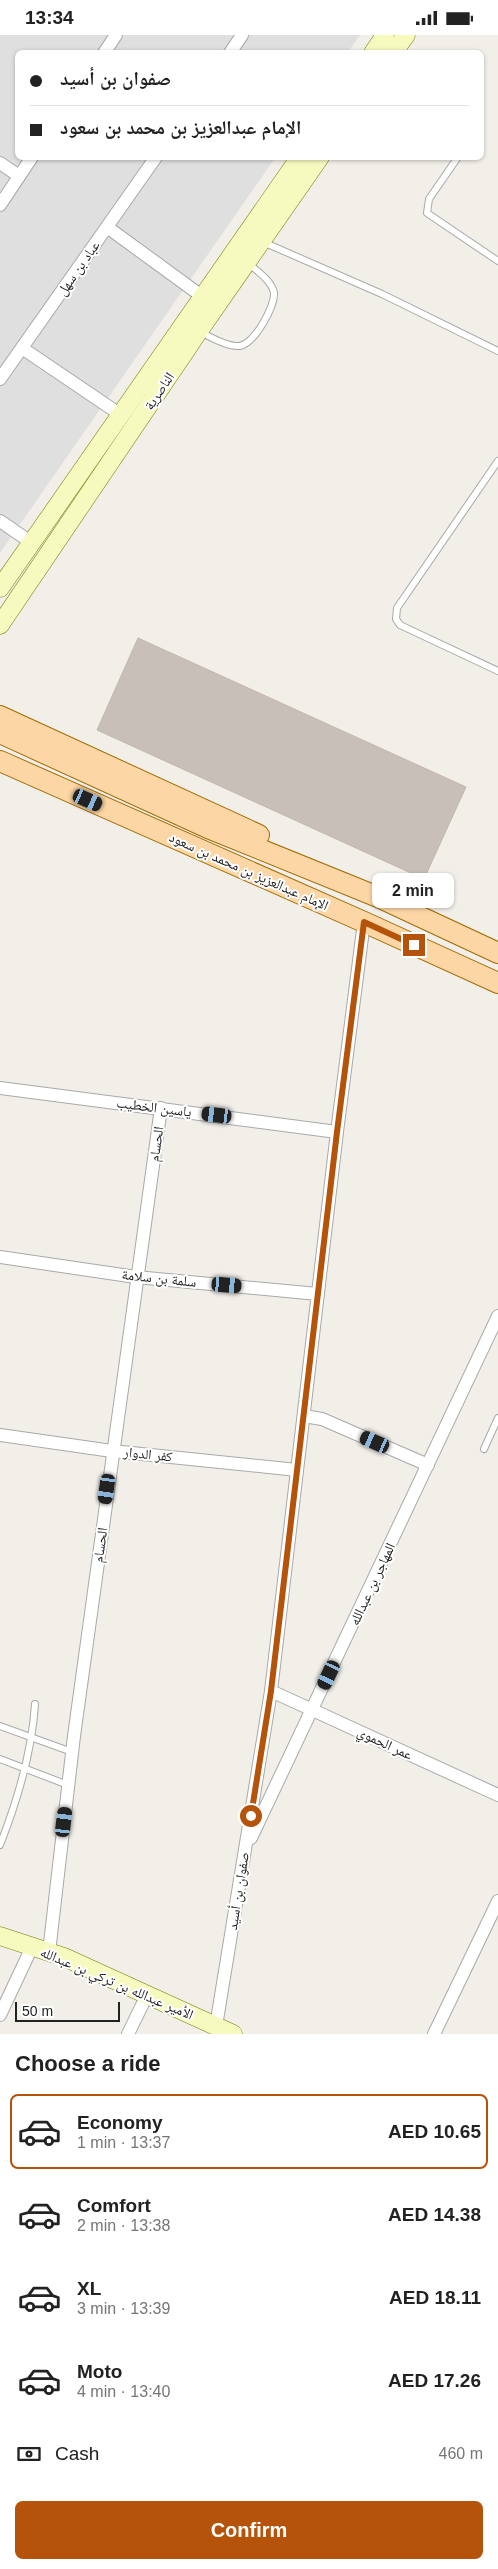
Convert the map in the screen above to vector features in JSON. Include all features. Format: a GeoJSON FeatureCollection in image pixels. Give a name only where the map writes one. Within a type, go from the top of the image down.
{"type":"FeatureCollection","features":[{"type":"Feature","properties":{"kind":"main road"},"geometry":{"type":"LineString","coordinates":[[0,716],[294,851],[378,897]]}},
{"type":"Feature","properties":{"kind":"main road","name":"الإمام عبدالعزيز بن محمد بن سعود"},"geometry":{"type":"LineString","coordinates":[[0,733],[217,831],[378,897],[498,953]]}},
{"type":"Feature","properties":{"kind":"main road","name":"الإمام عبدالعزيز بن محمد بن سعود"},"geometry":{"type":"LineString","coordinates":[[0,761],[498,983]]}},
{"type":"Feature","properties":{"kind":"street"},"geometry":{"type":"LineString","coordinates":[[106,50],[116,35]]}},
{"type":"Feature","properties":{"kind":"street"},"geometry":{"type":"LineString","coordinates":[[232,50],[242,35]]}},
{"type":"Feature","properties":{"kind":"street"},"geometry":{"type":"LineString","coordinates":[[375,50],[385,35]]}},
{"type":"Feature","properties":{"kind":"street"},"geometry":{"type":"LineString","coordinates":[[396,50],[405,35]]}},
{"type":"Feature","properties":{"kind":"street"},"geometry":{"type":"LineString","coordinates":[[0,205],[30,160]]}},
{"type":"Feature","properties":{"kind":"street","name":"عباد بن سهل"},"geometry":{"type":"LineString","coordinates":[[0,379],[154,160]]}},
{"type":"Feature","properties":{"kind":"street","name":"الناصرية"},"geometry":{"type":"LineString","coordinates":[[0,588],[298,160]]}},
{"type":"Feature","properties":{"kind":"street","name":"الناصرية"},"geometry":{"type":"LineString","coordinates":[[0,625],[199,331],[318,160]]}},
{"type":"Feature","properties":{"kind":"street"},"geometry":{"type":"LineString","coordinates":[[0,163],[19,176]]}},
{"type":"Feature","properties":{"kind":"street"},"geometry":{"type":"LineString","coordinates":[[107,227],[203,297]]}},
{"type":"Feature","properties":{"kind":"street"},"geometry":{"type":"LineString","coordinates":[[22,348],[120,415]]}},
{"type":"Feature","properties":{"kind":"street"},"geometry":{"type":"LineString","coordinates":[[0,521],[32,543]]}},
{"type":"Feature","properties":{"kind":"street","name":"صفوان بن أسيد"},"geometry":{"type":"LineString","coordinates":[[216,2026],[271,1691],[337,1132],[364,922]]}},
{"type":"Feature","properties":{"kind":"street","name":"ياسين الخطيب"},"geometry":{"type":"LineString","coordinates":[[0,1091],[161,1108],[337,1132]]}},
{"type":"Feature","properties":{"kind":"street","name":"الحسام"},"geometry":{"type":"LineString","coordinates":[[49,1952],[72,1752],[136,1277],[161,1108]]}},
{"type":"Feature","properties":{"kind":"street","name":"سلمة بن سلامة"},"geometry":{"type":"LineString","coordinates":[[0,1257],[136,1277],[318,1294]]}},
{"type":"Feature","properties":{"kind":"street","name":"المهاجر بن عبدالله"},"geometry":{"type":"LineString","coordinates":[[245,1852],[498,1316]]}},
{"type":"Feature","properties":{"kind":"street"},"geometry":{"type":"LineString","coordinates":[[304,1417],[322,1419],[428,1465]]}},
{"type":"Feature","properties":{"kind":"street","name":"كفر الدوار"},"geometry":{"type":"LineString","coordinates":[[0,1435],[112,1451],[297,1470]]}},
{"type":"Feature","properties":{"kind":"street","name":"عمر الحموي"},"geometry":{"type":"LineString","coordinates":[[271,1691],[498,1795]]}},
{"type":"Feature","properties":{"kind":"street"},"geometry":{"type":"LineString","coordinates":[[434,2034],[498,1901]]}},
{"type":"Feature","properties":{"kind":"street","name":"الأمير عبدالله بن تركي بن عبدالله"},"geometry":{"type":"LineString","coordinates":[[0,1936],[49,1952],[233,2034]]}},
{"type":"Feature","properties":{"kind":"street"},"geometry":{"type":"LineString","coordinates":[[0,2015],[32,1947]]}},
{"type":"Feature","properties":{"kind":"street"},"geometry":{"type":"LineString","coordinates":[[128,2034],[148,1995]]}},
{"type":"Feature","properties":{"kind":"lane"},"geometry":{"type":"LineString","coordinates":[[456,160],[429,199],[427,213],[498,261]]}},
{"type":"Feature","properties":{"kind":"lane"},"geometry":{"type":"LineString","coordinates":[[262,241],[382,294],[498,351]]}},
{"type":"Feature","properties":{"kind":"lane"},"geometry":{"type":"LineString","coordinates":[[199,331],[229,344],[240,346],[250,341],[258,331],[273,302],[274,291],[269,282],[247,262]]}},
{"type":"Feature","properties":{"kind":"lane"},"geometry":{"type":"LineString","coordinates":[[498,461],[397,609],[396,619],[400,625],[498,671]]}},
{"type":"Feature","properties":{"kind":"lane"},"geometry":{"type":"LineString","coordinates":[[484,1449],[498,1418]]}},
{"type":"Feature","properties":{"kind":"lane"},"geometry":{"type":"LineString","coordinates":[[0,1845],[26,1769],[33,1738],[35,1704]]}},
{"type":"Feature","properties":{"kind":"lane"},"geometry":{"type":"LineString","coordinates":[[0,1726],[72,1752]]}},
{"type":"Feature","properties":{"kind":"lane"},"geometry":{"type":"LineString","coordinates":[[0,1759],[68,1785]]}},
{"type":"Feature","properties":{"kind":"shaded area"},"geometry":{"type":"Polygon","coordinates":[[[0,35],[360,35],[349,50],[15,50],[15,160],[274,160],[0,553],[0,35]]]}},
{"type":"Feature","properties":{"kind":"building"},"geometry":{"type":"Polygon","coordinates":[[[138,638],[466,787],[424,879],[97,730],[138,638]]]}},
{"type":"Feature","properties":{"kind":"route"},"geometry":{"type":"LineString","coordinates":[[251,1816],[271,1691],[337,1132],[364,922],[414,945]]}}]}
